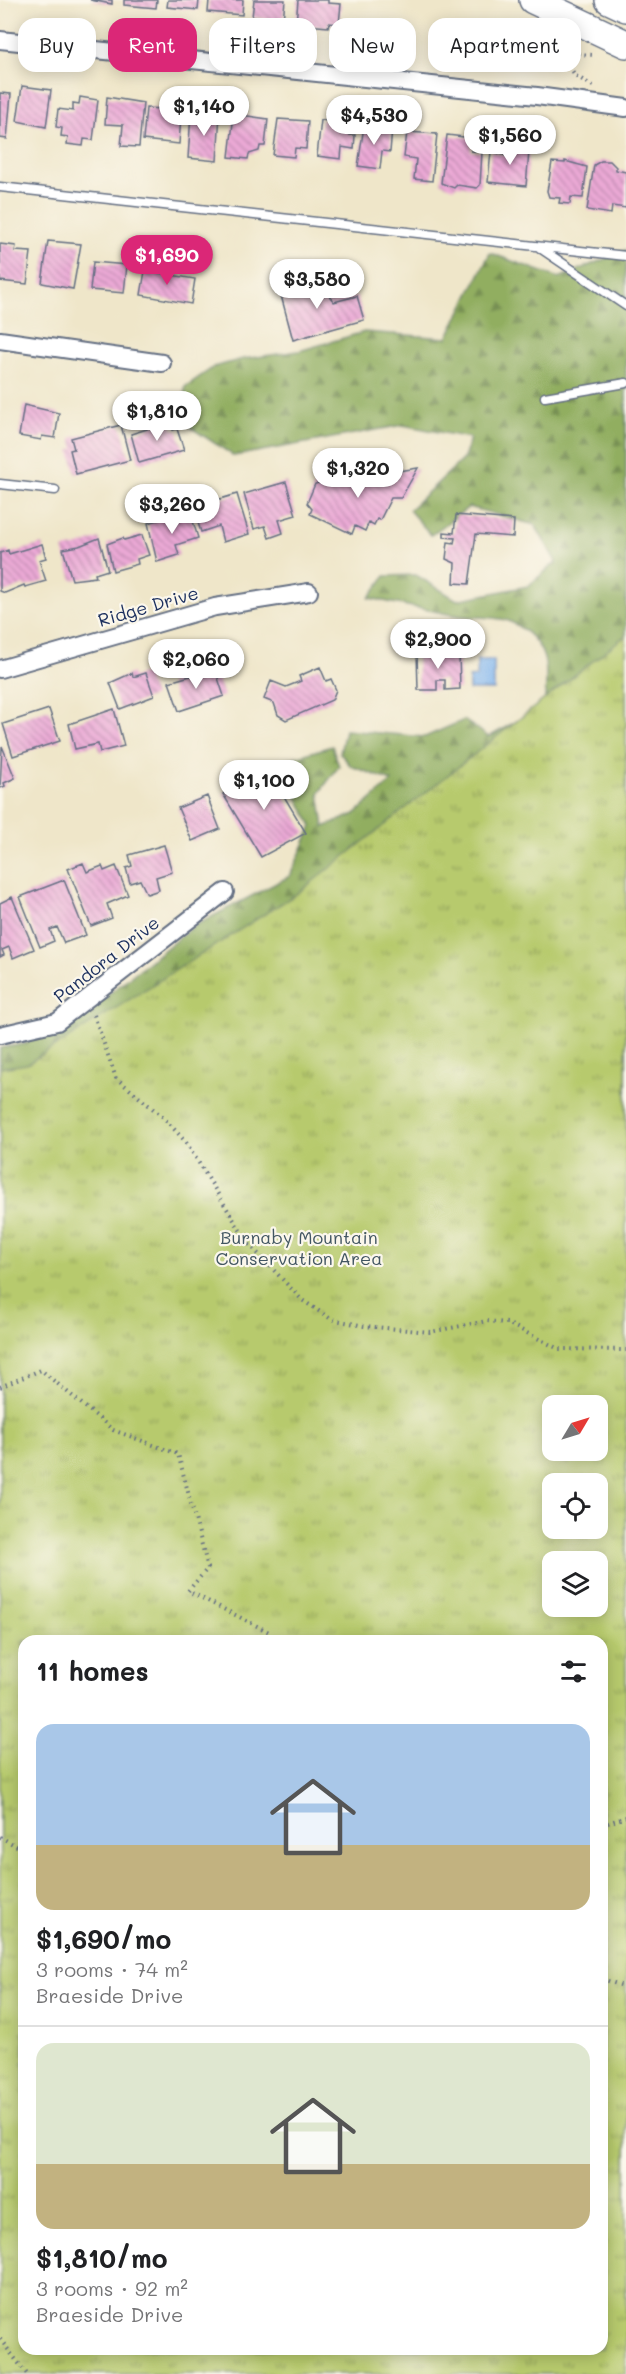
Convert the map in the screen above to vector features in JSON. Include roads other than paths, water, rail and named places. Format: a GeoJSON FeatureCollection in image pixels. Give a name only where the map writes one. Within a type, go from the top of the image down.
{"type":"FeatureCollection","features":[{"type":"Feature","properties":{"kind":"main road"},"geometry":{"type":"LineString","coordinates":[[533,0],[625,44]]}},
{"type":"Feature","properties":{"kind":"main road"},"geometry":{"type":"LineString","coordinates":[[609,0],[626,8]]}},
{"type":"Feature","properties":{"kind":"street"},"geometry":{"type":"LineString","coordinates":[[0,40],[537,96],[626,108]]}},
{"type":"Feature","properties":{"kind":"street"},"geometry":{"type":"LineString","coordinates":[[0,340],[162,363]]}},
{"type":"Feature","properties":{"kind":"street","name":"Ridge Drive"},"geometry":{"type":"LineString","coordinates":[[0,669],[215,607],[309,592]]}},
{"type":"Feature","properties":{"kind":"street","name":"Pandora Drive"},"geometry":{"type":"LineString","coordinates":[[0,1035],[57,1022],[225,892]]}},
{"type":"Feature","properties":{"kind":"lane"},"geometry":{"type":"LineString","coordinates":[[0,187],[626,256]]}},
{"type":"Feature","properties":{"kind":"lane"},"geometry":{"type":"LineString","coordinates":[[540,248],[626,306]]}},
{"type":"Feature","properties":{"kind":"lane"},"geometry":{"type":"LineString","coordinates":[[544,397],[626,383]]}},
{"type":"Feature","properties":{"kind":"lane"},"geometry":{"type":"LineString","coordinates":[[0,484],[56,490]]}},
{"type":"Feature","properties":{"kind":"water"},"geometry":{"type":"Polygon","coordinates":[[[477,660],[494,660],[494,690],[469,690],[469,678],[477,677],[477,660]]]}},
{"type":"Feature","properties":{"kind":"park label","name":"Burnaby Mountain Conservation Area"},"geometry":{"type":"Point","coordinates":[299,1247]}}]}
